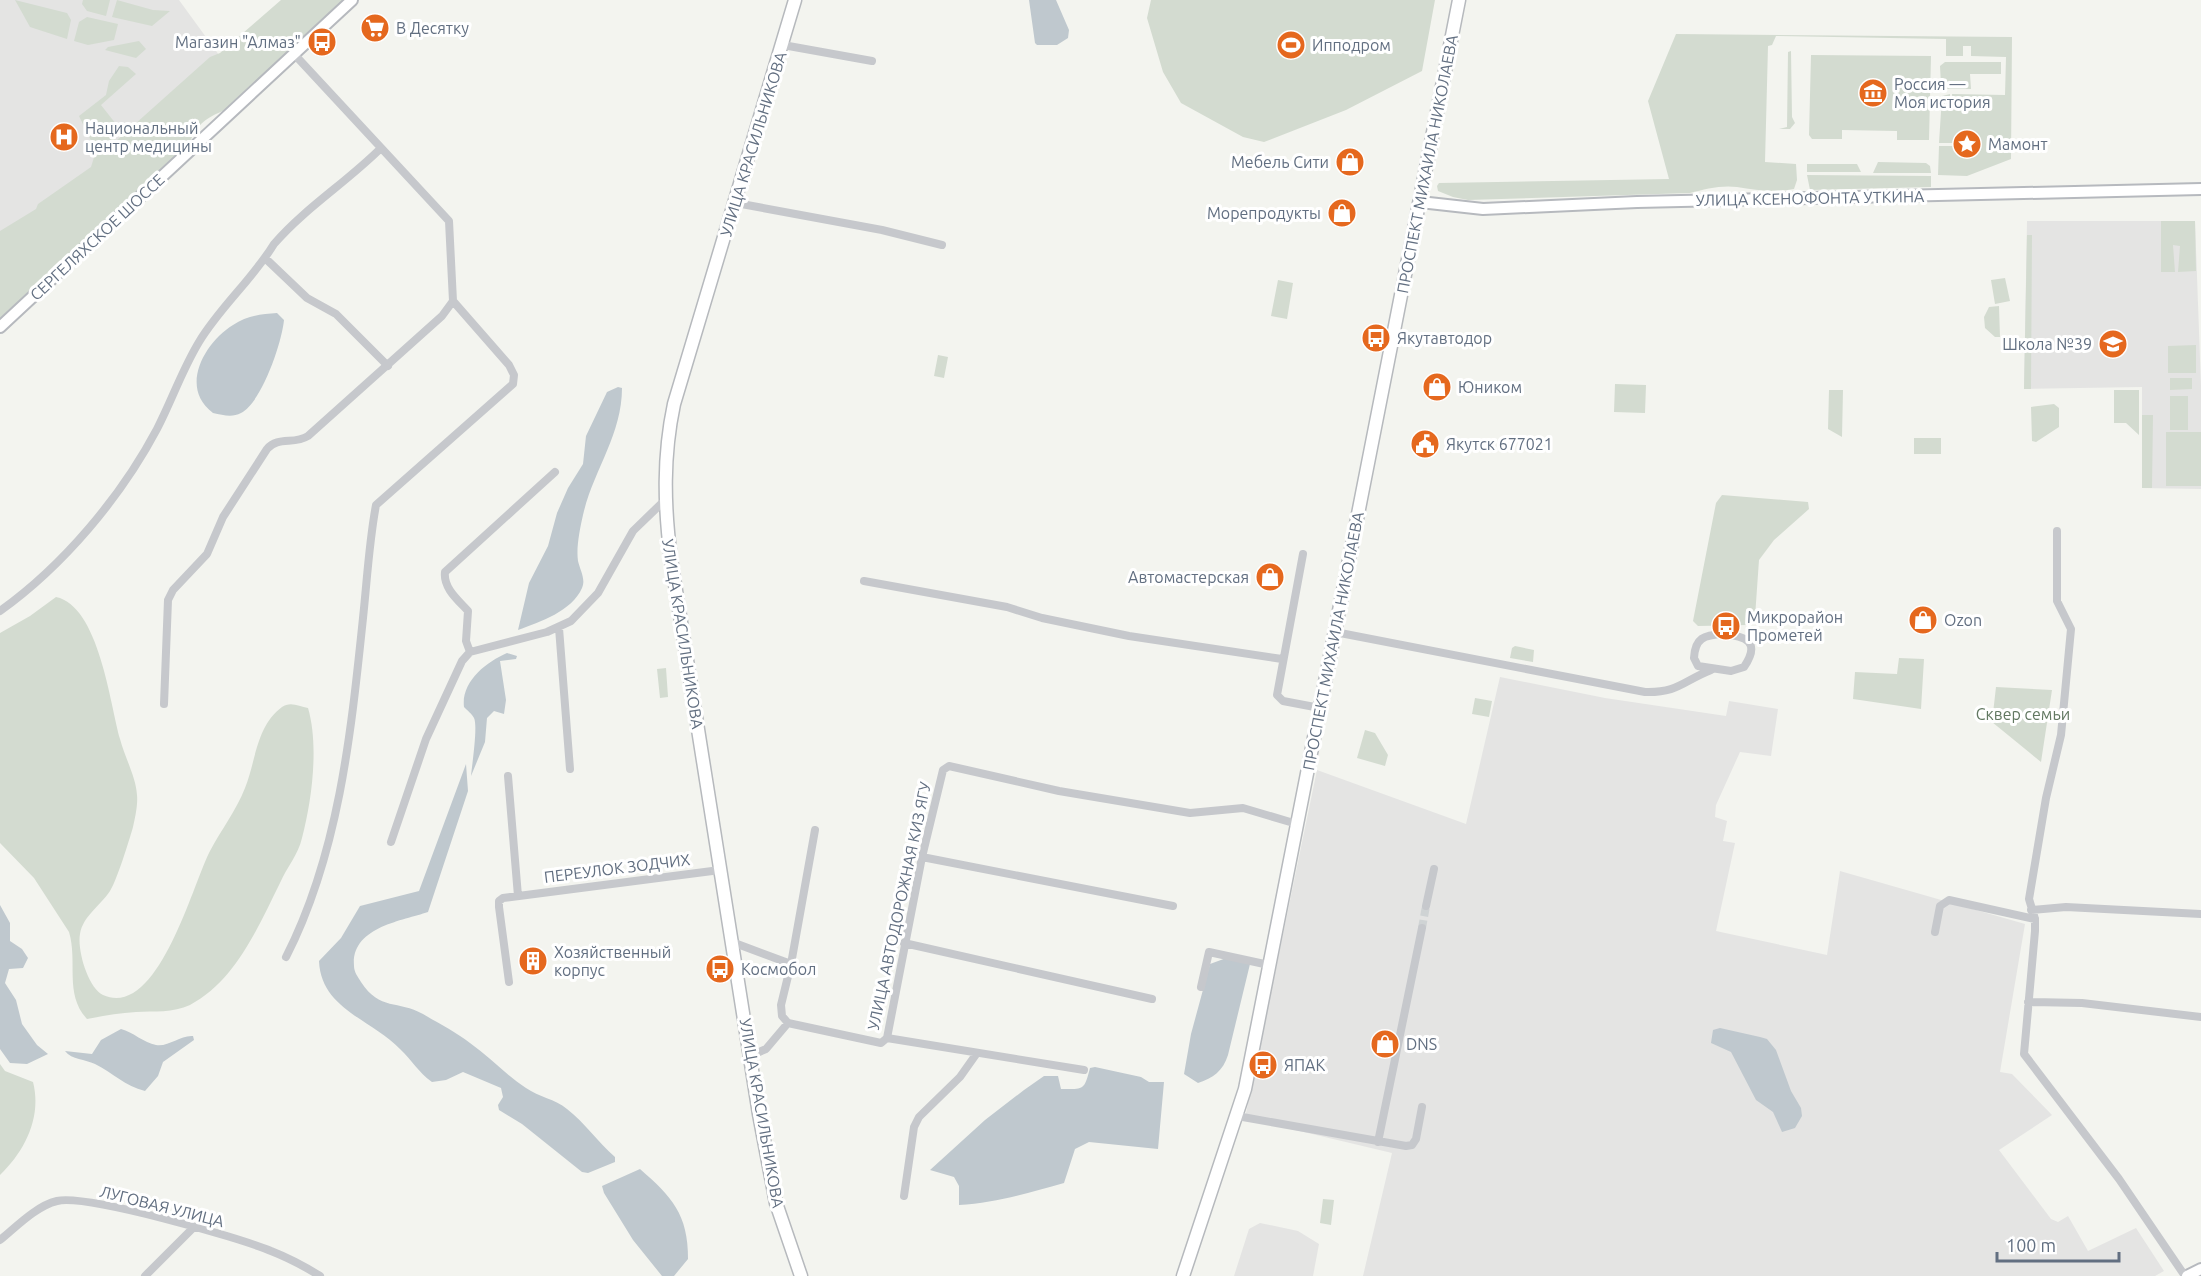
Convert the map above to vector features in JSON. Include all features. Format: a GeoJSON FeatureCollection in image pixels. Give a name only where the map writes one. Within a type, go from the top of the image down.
{"type":"FeatureCollection","features":[{"type":"Feature","properties":{"kind":"main road","name":"УЛИЦА КРАСИЛЬНИКОВА"},"geometry":{"type":"LineString","coordinates":[[795,0],[674,404],[665,464],[664,500],[750,1056],[776,1203],[801,1276]]}},
{"type":"Feature","properties":{"kind":"main road","name":"ПРОСПЕКТ МИХАИЛА НИКОЛАЕВА"},"geometry":{"type":"LineString","coordinates":[[1183,1276],[1238,1116],[1460,0]]}},
{"type":"Feature","properties":{"kind":"street","name":"СЕРГЕЛЯХСКОЕ ШОССЕ"},"geometry":{"type":"LineString","coordinates":[[0,327],[352,0]]}},
{"type":"Feature","properties":{"kind":"street"},"geometry":{"type":"LineString","coordinates":[[783,45],[872,61]]}},
{"type":"Feature","properties":{"kind":"street"},"geometry":{"type":"LineString","coordinates":[[286,957],[310,907],[325,859],[347,749],[376,505],[513,384],[514,375],[509,366],[453,301],[449,221],[294,54]]}},
{"type":"Feature","properties":{"kind":"street"},"geometry":{"type":"LineString","coordinates":[[0,611],[29,590],[83,535],[135,464],[156,430],[200,340],[284,232],[357,172],[381,148]]}},
{"type":"Feature","properties":{"kind":"street","name":"УЛИЦА КСЕНОФОНТА УТКИНА"},"geometry":{"type":"LineString","coordinates":[[1420,202],[1483,209],[1637,202],[2201,189]]}},
{"type":"Feature","properties":{"kind":"street"},"geometry":{"type":"LineString","coordinates":[[736,203],[882,230],[942,245]]}},
{"type":"Feature","properties":{"kind":"street"},"geometry":{"type":"LineString","coordinates":[[265,258],[307,298],[336,314],[388,366]]}},
{"type":"Feature","properties":{"kind":"street"},"geometry":{"type":"LineString","coordinates":[[164,704],[168,600],[173,590],[207,554],[224,517],[272,443],[300,441],[308,436],[442,316],[453,301]]}},
{"type":"Feature","properties":{"kind":"street"},"geometry":{"type":"LineString","coordinates":[[470,652],[466,641],[468,611],[444,580],[445,572],[555,472]]}},
{"type":"Feature","properties":{"kind":"street"},"geometry":{"type":"LineString","coordinates":[[391,842],[426,739],[462,661],[470,652],[559,628],[589,604],[633,531],[664,500]]}},
{"type":"Feature","properties":{"kind":"street"},"geometry":{"type":"LineString","coordinates":[[2057,531],[2057,601],[2071,629],[2061,735],[2046,798],[2029,899],[2036,919],[2024,1054],[2119,1179],[2186,1276],[2201,1269]]}},
{"type":"Feature","properties":{"kind":"street"},"geometry":{"type":"LineString","coordinates":[[1303,554],[1277,695],[1283,701],[1320,708]]}},
{"type":"Feature","properties":{"kind":"street"},"geometry":{"type":"LineString","coordinates":[[864,581],[1007,607],[1042,618],[1129,636],[1282,659]]}},
{"type":"Feature","properties":{"kind":"street"},"geometry":{"type":"LineString","coordinates":[[559,628],[570,769]]}},
{"type":"Feature","properties":{"kind":"street"},"geometry":{"type":"LineString","coordinates":[[1335,632],[1645,692],[1665,693],[1711,670]]}},
{"type":"Feature","properties":{"kind":"street"},"geometry":{"type":"LineString","coordinates":[[1680,686],[1689,674],[1696,644],[1705,635],[1738,635],[1748,640],[1751,652],[1744,667],[1731,671],[1711,670],[1698,666],[1694,658]]}},
{"type":"Feature","properties":{"kind":"street","name":"УЛИЦА АВТОДОРОЖНАЯ КИЗ ЯГУ"},"geometry":{"type":"LineString","coordinates":[[788,1023],[875,1043],[881,1043],[887,1038],[922,857],[943,770],[949,766],[1059,791],[1190,813],[1243,808],[1297,824]]}},
{"type":"Feature","properties":{"kind":"street"},"geometry":{"type":"LineString","coordinates":[[508,776],[518,896],[499,901],[508,982]]}},
{"type":"Feature","properties":{"kind":"street"},"geometry":{"type":"LineString","coordinates":[[750,1056],[766,1049],[788,1023],[782,1016],[781,1005],[791,964],[815,830]]}},
{"type":"Feature","properties":{"kind":"street"},"geometry":{"type":"LineString","coordinates":[[922,857],[1173,906]]}},
{"type":"Feature","properties":{"kind":"street"},"geometry":{"type":"LineString","coordinates":[[1426,906],[1434,869]]}},
{"type":"Feature","properties":{"kind":"street","name":"ПЕРЕУЛОК ЗОДЧИХ"},"geometry":{"type":"LineString","coordinates":[[518,896],[720,870]]}},
{"type":"Feature","properties":{"kind":"street"},"geometry":{"type":"LineString","coordinates":[[1935,932],[1940,906],[1949,900],[2036,919]]}},
{"type":"Feature","properties":{"kind":"street"},"geometry":{"type":"LineString","coordinates":[[2031,910],[2066,907],[2201,914]]}},
{"type":"Feature","properties":{"kind":"street"},"geometry":{"type":"LineString","coordinates":[[1378,1142],[1422,928]]}},
{"type":"Feature","properties":{"kind":"street"},"geometry":{"type":"LineString","coordinates":[[732,942],[791,964]]}},
{"type":"Feature","properties":{"kind":"street"},"geometry":{"type":"LineString","coordinates":[[904,943],[1152,999]]}},
{"type":"Feature","properties":{"kind":"street"},"geometry":{"type":"LineString","coordinates":[[1201,987],[1209,952],[1269,965]]}},
{"type":"Feature","properties":{"kind":"street"},"geometry":{"type":"LineString","coordinates":[[2028,1002],[2082,1004],[2201,1017]]}},
{"type":"Feature","properties":{"kind":"street"},"geometry":{"type":"LineString","coordinates":[[887,1038],[1084,1070]]}},
{"type":"Feature","properties":{"kind":"street"},"geometry":{"type":"LineString","coordinates":[[904,1196],[914,1127],[919,1117],[960,1077],[977,1053]]}},
{"type":"Feature","properties":{"kind":"street"},"geometry":{"type":"LineString","coordinates":[[1238,1116],[1378,1142],[1412,1145],[1416,1139],[1422,1107]]}},
{"type":"Feature","properties":{"kind":"street","name":"ЛУГОВАЯ УЛИЦА"},"geometry":{"type":"LineString","coordinates":[[0,1240],[45,1206],[65,1200],[95,1204],[193,1228],[269,1250],[299,1263],[320,1276]]}},
{"type":"Feature","properties":{"kind":"street"},"geometry":{"type":"LineString","coordinates":[[145,1276],[193,1228]]}},
{"type":"Feature","properties":{"kind":"shaded area","name":"Национальный центр медицины"},"geometry":{"type":"Polygon","coordinates":[[[0,0],[179,0],[219,55],[0,256],[0,0]]]}},
{"type":"Feature","properties":{"kind":"shaded area"},"geometry":{"type":"Polygon","coordinates":[[[1029,0],[1056,0],[1069,30],[1068,38],[1057,45],[1037,45],[1029,0]]]}},
{"type":"Feature","properties":{"kind":"shaded area","name":"Школа №39"},"geometry":{"type":"Polygon","coordinates":[[[2027,221],[2195,221],[2201,386],[2201,489],[2142,488],[2142,387],[2024,389],[2027,221]]]}},
{"type":"Feature","properties":{"kind":"shaded area"},"geometry":{"type":"Polygon","coordinates":[[[277,313],[284,320],[279,342],[270,371],[256,397],[249,407],[238,415],[227,416],[213,413],[203,403],[198,391],[199,366],[205,354],[222,333],[243,319],[277,313]]]}},
{"type":"Feature","properties":{"kind":"shaded area"},"geometry":{"type":"Polygon","coordinates":[[[618,387],[622,388],[617,421],[583,515],[578,544],[578,561],[583,578],[582,588],[571,603],[563,609],[518,630],[529,583],[548,546],[557,513],[568,488],[583,464],[586,436],[607,392],[618,387]]]}},
{"type":"Feature","properties":{"kind":"shaded area"},"geometry":{"type":"Polygon","coordinates":[[[507,653],[517,656],[516,659],[500,661],[506,700],[504,714],[494,711],[487,718],[485,742],[471,776],[475,722],[464,707],[466,689],[483,667],[507,653]]]}},
{"type":"Feature","properties":{"kind":"shaded area"},"geometry":{"type":"Polygon","coordinates":[[[1500,677],[1605,698],[1726,716],[1729,701],[1778,709],[1771,756],[1740,752],[1716,805],[1715,817],[1727,821],[1723,841],[1735,843],[1716,931],[1827,955],[1840,871],[2025,924],[2000,1072],[2012,1074],[2052,1115],[1999,1150],[2051,1219],[2058,1222],[2068,1216],[2088,1251],[2136,1228],[2164,1271],[2155,1276],[1363,1276],[1392,1153],[1245,1118],[1317,770],[1466,824],[1500,677]]]}},
{"type":"Feature","properties":{"kind":"shaded area"},"geometry":{"type":"Polygon","coordinates":[[[466,764],[468,791],[428,912],[392,923],[369,934],[355,953],[355,970],[361,982],[375,997],[390,1004],[414,1010],[447,1028],[477,1048],[526,1088],[574,1114],[615,1157],[615,1162],[588,1173],[582,1172],[522,1124],[499,1110],[498,1105],[503,1097],[501,1088],[463,1072],[446,1080],[432,1082],[388,1039],[338,1002],[328,991],[322,977],[319,961],[341,938],[360,906],[419,891],[466,764]]]}},
{"type":"Feature","properties":{"kind":"shaded area"},"geometry":{"type":"Polygon","coordinates":[[[0,905],[10,923],[10,941],[22,949],[28,958],[23,968],[9,969],[5,983],[16,1000],[22,1024],[37,1045],[48,1054],[27,1064],[10,1063],[0,1049],[0,905]]]}},
{"type":"Feature","properties":{"kind":"shaded area"},"geometry":{"type":"Polygon","coordinates":[[[1229,957],[1250,964],[1228,1055],[1217,1073],[1198,1083],[1184,1074],[1191,1034],[1210,964],[1229,957]]]}},
{"type":"Feature","properties":{"kind":"shaded area"},"geometry":{"type":"Polygon","coordinates":[[[1720,1028],[1767,1039],[1776,1050],[1791,1091],[1801,1108],[1802,1116],[1795,1128],[1782,1132],[1773,1112],[1756,1100],[1731,1052],[1711,1043],[1713,1030],[1720,1028]]]}},
{"type":"Feature","properties":{"kind":"shaded area"},"geometry":{"type":"Polygon","coordinates":[[[121,1029],[156,1045],[188,1036],[193,1036],[194,1040],[163,1062],[158,1076],[145,1091],[65,1051],[92,1054],[101,1040],[121,1029]]]}},
{"type":"Feature","properties":{"kind":"shaded area"},"geometry":{"type":"Polygon","coordinates":[[[1095,1067],[1141,1077],[1149,1082],[1164,1082],[1158,1149],[1089,1142],[1075,1149],[1064,1183],[1012,1197],[973,1204],[959,1205],[959,1186],[954,1177],[930,1170],[985,1120],[1044,1076],[1058,1076],[1061,1089],[1079,1088],[1084,1085],[1090,1068],[1095,1067]]]}},
{"type":"Feature","properties":{"kind":"shaded area"},"geometry":{"type":"Polygon","coordinates":[[[640,1169],[669,1198],[685,1230],[688,1259],[674,1276],[662,1276],[633,1240],[604,1193],[602,1186],[640,1169]]]}},
{"type":"Feature","properties":{"kind":"shaded area"},"geometry":{"type":"Polygon","coordinates":[[[1260,1223],[1298,1231],[1319,1244],[1313,1276],[1234,1276],[1249,1229],[1260,1223]]]}},
{"type":"Feature","properties":{"kind":"green space"},"geometry":{"type":"Polygon","coordinates":[[[15,0],[67,13],[71,20],[67,39],[30,27],[15,0]]]}},
{"type":"Feature","properties":{"kind":"green space"},"geometry":{"type":"Polygon","coordinates":[[[83,0],[110,0],[106,16],[87,11],[82,4],[83,0]]]}},
{"type":"Feature","properties":{"kind":"green space"},"geometry":{"type":"Polygon","coordinates":[[[117,0],[153,10],[170,11],[152,26],[112,17],[117,0]]]}},
{"type":"Feature","properties":{"kind":"green space"},"geometry":{"type":"Polygon","coordinates":[[[281,0],[344,0],[225,110],[203,122],[190,142],[0,318],[0,231],[36,209],[38,204],[91,167],[96,151],[79,116],[106,95],[109,81],[119,66],[128,67],[136,74],[101,105],[116,124],[110,133],[116,141],[210,57],[220,53],[281,0]]]}},
{"type":"Feature","properties":{"kind":"green space","name":"Ипподром"},"geometry":{"type":"Polygon","coordinates":[[[1151,0],[1435,0],[1422,71],[1346,110],[1264,142],[1243,137],[1181,103],[1163,72],[1147,18],[1151,0]]]}},
{"type":"Feature","properties":{"kind":"green space"},"geometry":{"type":"Polygon","coordinates":[[[87,17],[118,24],[114,40],[88,45],[74,41],[79,22],[87,17]]]}},
{"type":"Feature","properties":{"kind":"green space"},"geometry":{"type":"Polygon","coordinates":[[[1676,34],[2012,37],[2011,159],[1967,176],[1938,175],[1939,146],[1953,146],[1959,156],[1967,159],[1975,156],[1981,145],[1976,133],[1968,131],[1959,134],[1953,143],[1939,143],[1942,96],[1950,94],[1950,106],[1953,107],[1952,94],[2005,95],[2006,57],[1971,56],[1971,46],[1963,46],[1963,56],[1946,56],[1946,39],[1776,36],[1772,45],[1768,46],[1765,162],[1796,164],[1797,180],[1794,189],[1773,191],[1725,187],[1690,193],[1468,200],[1438,191],[1439,183],[1669,179],[1648,101],[1676,34]]]}},
{"type":"Feature","properties":{"kind":"green space"},"geometry":{"type":"Polygon","coordinates":[[[139,41],[146,49],[136,58],[105,50],[108,47],[139,41]]]}},
{"type":"Feature","properties":{"kind":"green space"},"geometry":{"type":"Polygon","coordinates":[[[1791,51],[1792,117],[1795,123],[1790,129],[1779,129],[1787,127],[1788,52],[1791,51]]]}},
{"type":"Feature","properties":{"kind":"green space"},"geometry":{"type":"Polygon","coordinates":[[[1811,55],[1931,56],[1929,140],[1897,140],[1897,131],[1842,130],[1842,139],[1812,139],[1809,135],[1811,55]]]}},
{"type":"Feature","properties":{"kind":"green space"},"geometry":{"type":"Polygon","coordinates":[[[1945,62],[2001,62],[2001,74],[1970,74],[1971,89],[1947,89],[1941,85],[1940,66],[1945,62]]]}},
{"type":"Feature","properties":{"kind":"green space"},"geometry":{"type":"Polygon","coordinates":[[[1878,162],[1926,163],[1930,166],[1931,173],[1873,173],[1878,162]]]}},
{"type":"Feature","properties":{"kind":"green space"},"geometry":{"type":"Polygon","coordinates":[[[1807,164],[1857,164],[1861,172],[1807,172],[1807,164]]]}},
{"type":"Feature","properties":{"kind":"green space"},"geometry":{"type":"Polygon","coordinates":[[[1807,175],[1931,176],[1931,187],[1810,190],[1807,175]]]}},
{"type":"Feature","properties":{"kind":"green space"},"geometry":{"type":"Polygon","coordinates":[[[2161,221],[2195,221],[2196,271],[2178,272],[2180,246],[2173,245],[2175,272],[2161,272],[2161,221]]]}},
{"type":"Feature","properties":{"kind":"green space"},"geometry":{"type":"Polygon","coordinates":[[[2027,235],[2032,235],[2031,389],[2024,389],[2027,235]]]}},
{"type":"Feature","properties":{"kind":"green space"},"geometry":{"type":"Polygon","coordinates":[[[2005,278],[2010,301],[1995,304],[1991,280],[2005,278]]]}},
{"type":"Feature","properties":{"kind":"green space"},"geometry":{"type":"Polygon","coordinates":[[[1278,280],[1293,283],[1287,319],[1271,316],[1278,280]]]}},
{"type":"Feature","properties":{"kind":"green space"},"geometry":{"type":"Polygon","coordinates":[[[1999,306],[2000,337],[1995,337],[1985,328],[1984,317],[1989,307],[1999,306]]]}},
{"type":"Feature","properties":{"kind":"green space"},"geometry":{"type":"Polygon","coordinates":[[[2196,345],[2196,373],[2168,373],[2168,346],[2196,345]]]}},
{"type":"Feature","properties":{"kind":"green space"},"geometry":{"type":"Polygon","coordinates":[[[938,355],[948,357],[944,378],[934,376],[938,355]]]}},
{"type":"Feature","properties":{"kind":"green space"},"geometry":{"type":"Polygon","coordinates":[[[2170,378],[2192,378],[2192,389],[2170,390],[2170,378]]]}},
{"type":"Feature","properties":{"kind":"green space"},"geometry":{"type":"Polygon","coordinates":[[[1615,384],[1646,385],[1645,413],[1614,412],[1615,384]]]}},
{"type":"Feature","properties":{"kind":"green space"},"geometry":{"type":"Polygon","coordinates":[[[1829,390],[1843,390],[1842,437],[1828,429],[1829,390]]]}},
{"type":"Feature","properties":{"kind":"green space"},"geometry":{"type":"Polygon","coordinates":[[[2114,390],[2139,390],[2139,435],[2126,423],[2114,423],[2114,390]]]}},
{"type":"Feature","properties":{"kind":"green space"},"geometry":{"type":"Polygon","coordinates":[[[2170,396],[2188,396],[2188,430],[2170,430],[2170,396]]]}},
{"type":"Feature","properties":{"kind":"green space"},"geometry":{"type":"Polygon","coordinates":[[[2054,404],[2059,408],[2059,427],[2036,442],[2032,441],[2031,407],[2054,404]]]}},
{"type":"Feature","properties":{"kind":"green space"},"geometry":{"type":"Polygon","coordinates":[[[2142,415],[2153,415],[2152,488],[2142,488],[2142,415]]]}},
{"type":"Feature","properties":{"kind":"green space"},"geometry":{"type":"Polygon","coordinates":[[[2166,432],[2201,432],[2201,486],[2166,486],[2166,432]]]}},
{"type":"Feature","properties":{"kind":"green space"},"geometry":{"type":"Polygon","coordinates":[[[1914,438],[1941,438],[1941,454],[1914,454],[1914,438]]]}},
{"type":"Feature","properties":{"kind":"green space"},"geometry":{"type":"Polygon","coordinates":[[[1722,495],[1808,502],[1809,509],[1774,540],[1759,560],[1755,617],[1747,625],[1698,626],[1693,621],[1716,503],[1722,495]]]}},
{"type":"Feature","properties":{"kind":"green space"},"geometry":{"type":"Polygon","coordinates":[[[56,597],[71,604],[83,618],[93,637],[107,681],[120,739],[135,781],[137,795],[133,827],[116,878],[110,891],[88,916],[80,934],[80,949],[88,977],[103,995],[123,997],[141,988],[157,969],[171,944],[210,851],[241,796],[267,724],[273,715],[285,705],[295,704],[308,708],[313,739],[313,773],[306,823],[298,850],[254,934],[233,967],[206,995],[184,1008],[123,1013],[87,1019],[76,999],[69,932],[34,878],[0,843],[0,633],[30,616],[56,597]]]}},
{"type":"Feature","properties":{"kind":"green space"},"geometry":{"type":"Polygon","coordinates":[[[1515,646],[1534,650],[1533,662],[1510,658],[1512,648],[1515,646]]]}},
{"type":"Feature","properties":{"kind":"green space"},"geometry":{"type":"Polygon","coordinates":[[[1899,658],[1924,659],[1921,709],[1853,699],[1855,672],[1897,674],[1899,658]]]}},
{"type":"Feature","properties":{"kind":"green space"},"geometry":{"type":"Polygon","coordinates":[[[666,668],[668,697],[660,698],[657,669],[666,668]]]}},
{"type":"Feature","properties":{"kind":"green space","name":"Сквер семьи"},"geometry":{"type":"Polygon","coordinates":[[[1996,687],[2052,690],[2041,762],[1992,722],[1996,687]]]}},
{"type":"Feature","properties":{"kind":"green space"},"geometry":{"type":"Polygon","coordinates":[[[1475,698],[1492,701],[1489,717],[1472,714],[1475,698]]]}},
{"type":"Feature","properties":{"kind":"green space"},"geometry":{"type":"Polygon","coordinates":[[[1365,730],[1375,733],[1388,755],[1385,766],[1357,758],[1365,730]]]}},
{"type":"Feature","properties":{"kind":"green space"},"geometry":{"type":"Polygon","coordinates":[[[0,1064],[5,1071],[33,1082],[35,1108],[24,1144],[0,1175],[0,1064]]]}},
{"type":"Feature","properties":{"kind":"green space"},"geometry":{"type":"Polygon","coordinates":[[[1323,1199],[1334,1200],[1331,1225],[1320,1223],[1323,1199]]]}},
{"type":"Feature","properties":{"kind":"tunnel"},"geometry":{"type":"LineString","coordinates":[[1422,928],[1426,906]]}},
{"type":"Feature","properties":{"kind":"place","name":"В Десятку"},"geometry":{"type":"Point","coordinates":[375,28]}},
{"type":"Feature","properties":{"kind":"place","name":"Магазин \"Алмаз\""},"geometry":{"type":"Point","coordinates":[322,42]}},
{"type":"Feature","properties":{"kind":"place","name":"Ипподром"},"geometry":{"type":"Point","coordinates":[1291,45]}},
{"type":"Feature","properties":{"kind":"place","name":"Россия — Моя история"},"geometry":{"type":"Point","coordinates":[1873,93]}},
{"type":"Feature","properties":{"kind":"place","name":"Национальный центр медицины"},"geometry":{"type":"Point","coordinates":[64,137]}},
{"type":"Feature","properties":{"kind":"place","name":"Мамонт"},"geometry":{"type":"Point","coordinates":[1967,144]}},
{"type":"Feature","properties":{"kind":"place","name":"Мебель Сити"},"geometry":{"type":"Point","coordinates":[1350,162]}},
{"type":"Feature","properties":{"kind":"place","name":"Морепродукты"},"geometry":{"type":"Point","coordinates":[1342,213]}},
{"type":"Feature","properties":{"kind":"place","name":"Якутавтодор"},"geometry":{"type":"Point","coordinates":[1376,338]}},
{"type":"Feature","properties":{"kind":"place","name":"Школа №39"},"geometry":{"type":"Point","coordinates":[2113,344]}},
{"type":"Feature","properties":{"kind":"place","name":"Юником"},"geometry":{"type":"Point","coordinates":[1437,387]}},
{"type":"Feature","properties":{"kind":"place","name":"Якутск 677021"},"geometry":{"type":"Point","coordinates":[1425,444]}},
{"type":"Feature","properties":{"kind":"place","name":"Автомастерская"},"geometry":{"type":"Point","coordinates":[1270,577]}},
{"type":"Feature","properties":{"kind":"place","name":"Ozon"},"geometry":{"type":"Point","coordinates":[1923,620]}},
{"type":"Feature","properties":{"kind":"place","name":"Микрорайон Прометей"},"geometry":{"type":"Point","coordinates":[1726,626]}},
{"type":"Feature","properties":{"kind":"place","name":"Хозяйственный корпус"},"geometry":{"type":"Point","coordinates":[533,961]}},
{"type":"Feature","properties":{"kind":"place","name":"Космобол"},"geometry":{"type":"Point","coordinates":[720,969]}},
{"type":"Feature","properties":{"kind":"place","name":"DNS"},"geometry":{"type":"Point","coordinates":[1385,1044]}},
{"type":"Feature","properties":{"kind":"place","name":"ЯПАК"},"geometry":{"type":"Point","coordinates":[1263,1065]}}]}
